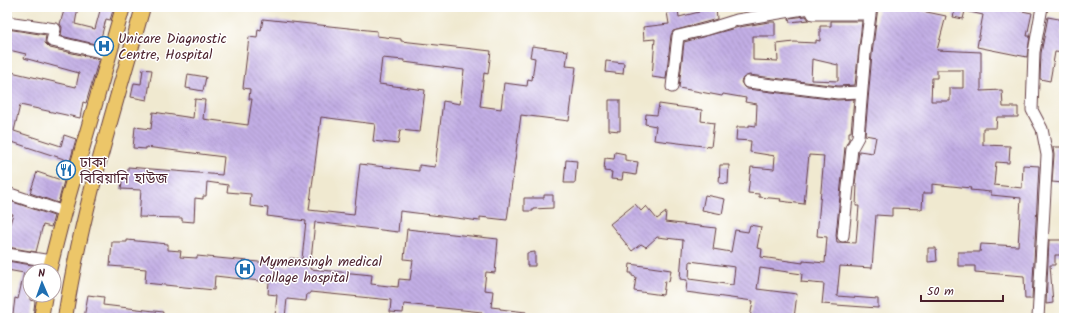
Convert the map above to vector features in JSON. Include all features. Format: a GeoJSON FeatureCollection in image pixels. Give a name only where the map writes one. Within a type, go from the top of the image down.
{"type":"FeatureCollection","features":[{"type":"Feature","properties":{"kind":"main road"},"geometry":{"type":"LineString","coordinates":[[51,263],[123,7]]}},
{"type":"Feature","properties":{"kind":"main road"},"geometry":{"type":"LineString","coordinates":[[65,318],[71,277],[89,203],[143,7]]}},
{"type":"Feature","properties":{"kind":"main road"},"geometry":{"type":"LineString","coordinates":[[41,318],[44,303]]}},
{"type":"Feature","properties":{"kind":"street"},"geometry":{"type":"LineString","coordinates":[[1038,318],[1047,155],[1042,129],[1032,110],[1034,52],[1042,7]]}},
{"type":"Feature","properties":{"kind":"street"},"geometry":{"type":"LineString","coordinates":[[672,87],[678,36],[737,20],[810,8],[813,14],[870,10],[861,92],[858,137],[852,148],[843,236]]}},
{"type":"Feature","properties":{"kind":"street"},"geometry":{"type":"LineString","coordinates":[[7,22],[55,29],[52,41],[109,54]]}},
{"type":"Feature","properties":{"kind":"street"},"geometry":{"type":"LineString","coordinates":[[748,82],[838,93],[861,92]]}},
{"type":"Feature","properties":{"kind":"street"},"geometry":{"type":"LineString","coordinates":[[7,193],[64,212]]}},
{"type":"Feature","properties":{"kind":"street"},"geometry":{"type":"LineString","coordinates":[[7,254],[39,263]]}},
{"type":"Feature","properties":{"kind":"building"},"geometry":{"type":"Polygon","coordinates":[[[65,7],[78,7],[75,24],[95,29],[101,7],[114,7],[110,20],[106,19],[99,45],[61,36],[62,27],[60,24],[65,7]]]}},
{"type":"Feature","properties":{"kind":"building"},"geometry":{"type":"Polygon","coordinates":[[[698,7],[716,7],[717,19],[673,31],[671,35],[666,79],[652,77],[655,39],[644,40],[643,27],[669,24],[667,12],[678,10],[679,17],[699,12],[698,7]]]}},
{"type":"Feature","properties":{"kind":"building"},"geometry":{"type":"Polygon","coordinates":[[[878,7],[922,7],[922,11],[946,16],[937,50],[981,52],[981,91],[1002,90],[1003,107],[1018,107],[1018,117],[997,117],[996,128],[983,128],[983,145],[1010,146],[1009,163],[996,162],[994,185],[1022,188],[1023,165],[1039,166],[1032,299],[1025,299],[1024,276],[975,272],[975,266],[958,266],[958,252],[980,252],[981,244],[1018,246],[1021,198],[991,195],[991,192],[970,190],[971,188],[932,184],[932,193],[923,193],[922,209],[892,208],[892,216],[876,215],[872,268],[840,266],[837,296],[878,299],[878,308],[822,304],[824,284],[801,282],[802,274],[760,268],[757,289],[797,294],[794,318],[750,318],[753,301],[686,292],[687,280],[680,279],[683,240],[657,237],[646,247],[641,244],[632,251],[610,224],[635,204],[641,211],[646,206],[657,219],[666,212],[665,222],[716,228],[713,249],[731,252],[735,230],[748,232],[750,225],[761,227],[757,248],[762,249],[761,257],[803,263],[803,261],[825,263],[827,237],[817,236],[824,156],[809,155],[804,204],[780,201],[781,199],[759,197],[759,194],[748,193],[751,167],[774,169],[775,156],[750,152],[751,141],[736,140],[737,127],[749,127],[749,125],[756,126],[757,104],[745,102],[746,98],[723,94],[722,96],[679,88],[684,42],[739,27],[775,22],[775,36],[753,36],[753,60],[778,61],[777,44],[794,42],[816,43],[816,40],[820,41],[820,26],[831,26],[831,21],[862,21],[855,85],[838,86],[749,75],[743,78],[741,82],[747,89],[837,100],[854,99],[851,132],[849,132],[849,139],[845,147],[836,235],[837,242],[856,243],[859,206],[856,206],[857,184],[855,184],[859,151],[873,153],[876,137],[865,135],[872,54],[878,7]],[[812,59],[811,80],[838,81],[838,65],[812,59]],[[937,70],[937,78],[932,78],[931,101],[950,101],[950,88],[963,88],[963,70],[937,70]],[[690,261],[689,279],[733,285],[735,267],[690,261]]]}},
{"type":"Feature","properties":{"kind":"building"},"geometry":{"type":"Polygon","coordinates":[[[956,7],[1002,7],[1032,13],[1027,36],[1030,36],[1027,57],[977,47],[983,15],[965,11],[963,19],[953,17],[956,7]]]}},
{"type":"Feature","properties":{"kind":"building"},"geometry":{"type":"Polygon","coordinates":[[[806,16],[809,20],[790,22],[789,18],[806,16]]]}},
{"type":"Feature","properties":{"kind":"building"},"geometry":{"type":"Polygon","coordinates":[[[1048,17],[1064,20],[1061,35],[1064,36],[1064,53],[1055,52],[1050,81],[1040,79],[1041,53],[1048,17]]]}},
{"type":"Feature","properties":{"kind":"building"},"geometry":{"type":"Polygon","coordinates":[[[263,19],[377,31],[377,36],[401,39],[401,41],[491,51],[488,74],[484,73],[480,106],[501,109],[504,83],[527,86],[528,79],[532,80],[535,58],[530,57],[532,46],[568,51],[566,66],[576,67],[569,121],[521,115],[507,220],[480,217],[480,221],[400,211],[398,232],[315,222],[310,269],[372,275],[371,284],[398,287],[399,279],[410,280],[413,260],[404,259],[407,229],[498,239],[495,273],[486,272],[484,290],[493,291],[491,307],[526,312],[526,318],[481,318],[482,312],[404,304],[403,313],[390,312],[391,300],[310,292],[310,294],[307,294],[306,301],[287,299],[285,317],[275,316],[277,295],[268,294],[269,282],[215,276],[214,290],[145,283],[146,269],[110,266],[112,242],[127,242],[127,240],[168,244],[168,250],[181,251],[180,257],[197,258],[197,256],[289,265],[290,258],[302,259],[306,221],[267,216],[268,208],[250,206],[251,194],[227,192],[228,185],[207,182],[206,196],[203,196],[203,199],[195,198],[194,222],[182,221],[182,218],[139,217],[141,190],[121,189],[123,174],[128,171],[128,167],[222,175],[224,157],[146,147],[146,149],[133,148],[135,127],[151,129],[153,112],[193,118],[195,99],[205,100],[203,119],[248,125],[252,99],[249,99],[250,89],[243,88],[249,37],[257,38],[258,29],[261,30],[263,19]],[[382,58],[379,84],[425,90],[420,132],[400,130],[398,144],[373,141],[375,124],[321,117],[309,210],[354,215],[360,164],[419,171],[419,165],[435,167],[443,101],[460,104],[464,70],[404,62],[404,60],[382,58]]]}},
{"type":"Feature","properties":{"kind":"building"},"geometry":{"type":"Polygon","coordinates":[[[7,29],[46,35],[45,43],[50,48],[99,59],[86,103],[83,102],[80,118],[20,105],[14,131],[61,146],[64,135],[76,139],[70,161],[12,142],[11,147],[7,146],[7,71],[76,87],[79,73],[24,58],[26,54],[9,50],[11,43],[7,42],[7,29]]]}},
{"type":"Feature","properties":{"kind":"building"},"geometry":{"type":"Polygon","coordinates":[[[606,61],[624,63],[623,74],[605,72],[606,61]]]}},
{"type":"Feature","properties":{"kind":"building"},"geometry":{"type":"Polygon","coordinates":[[[143,69],[152,70],[147,100],[131,97],[134,83],[141,84],[143,69]]]}},
{"type":"Feature","properties":{"kind":"building"},"geometry":{"type":"Polygon","coordinates":[[[188,74],[206,77],[203,91],[186,88],[188,74]]]}},
{"type":"Feature","properties":{"kind":"building"},"geometry":{"type":"Polygon","coordinates":[[[609,100],[620,100],[620,131],[609,130],[609,100]]]}},
{"type":"Feature","properties":{"kind":"building"},"geometry":{"type":"Polygon","coordinates":[[[659,104],[702,110],[701,121],[714,123],[711,147],[654,140],[656,126],[645,124],[646,114],[657,115],[659,104]]]}},
{"type":"Feature","properties":{"kind":"building"},"geometry":{"type":"Polygon","coordinates":[[[1053,147],[1064,147],[1063,183],[1052,182],[1054,155],[1053,147]]]}},
{"type":"Feature","properties":{"kind":"building"},"geometry":{"type":"Polygon","coordinates":[[[615,152],[625,154],[625,160],[638,162],[636,175],[623,173],[622,180],[611,179],[612,172],[604,171],[605,158],[614,159],[615,152]]]}},
{"type":"Feature","properties":{"kind":"building"},"geometry":{"type":"Polygon","coordinates":[[[566,160],[577,161],[575,183],[564,183],[566,160]]]}},
{"type":"Feature","properties":{"kind":"building"},"geometry":{"type":"Polygon","coordinates":[[[720,165],[729,165],[728,184],[719,183],[720,165]]]}},
{"type":"Feature","properties":{"kind":"building"},"geometry":{"type":"Polygon","coordinates":[[[37,172],[64,181],[58,203],[30,193],[37,172]]]}},
{"type":"Feature","properties":{"kind":"building"},"geometry":{"type":"Polygon","coordinates":[[[544,195],[553,195],[553,208],[524,211],[524,198],[544,198],[544,195]]]}},
{"type":"Feature","properties":{"kind":"building"},"geometry":{"type":"Polygon","coordinates":[[[705,195],[725,199],[722,214],[702,210],[705,195]]]}},
{"type":"Feature","properties":{"kind":"building"},"geometry":{"type":"Polygon","coordinates":[[[7,200],[54,216],[51,227],[43,225],[36,252],[7,247],[7,233],[13,214],[7,213],[7,200]]]}},
{"type":"Feature","properties":{"kind":"building"},"geometry":{"type":"Polygon","coordinates":[[[1049,240],[1064,240],[1064,255],[1055,255],[1055,265],[1050,265],[1053,303],[1046,304],[1049,240]]]}},
{"type":"Feature","properties":{"kind":"building"},"geometry":{"type":"Polygon","coordinates":[[[928,248],[936,248],[937,261],[928,262],[928,248]]]}},
{"type":"Feature","properties":{"kind":"building"},"geometry":{"type":"Polygon","coordinates":[[[535,252],[535,266],[527,266],[527,253],[535,252]]]}},
{"type":"Feature","properties":{"kind":"building"},"geometry":{"type":"Polygon","coordinates":[[[7,261],[22,263],[22,273],[7,270],[7,261]]]}},
{"type":"Feature","properties":{"kind":"building"},"geometry":{"type":"Polygon","coordinates":[[[630,264],[671,270],[669,282],[665,281],[663,295],[634,291],[636,277],[632,276],[632,273],[629,273],[630,264]]]}},
{"type":"Feature","properties":{"kind":"building"},"geometry":{"type":"Polygon","coordinates":[[[22,282],[22,303],[35,303],[33,317],[13,314],[15,298],[18,299],[22,282]]]}},
{"type":"Feature","properties":{"kind":"building"},"geometry":{"type":"Polygon","coordinates":[[[88,295],[104,297],[103,305],[163,312],[162,318],[84,318],[88,295]]]}},
{"type":"Feature","properties":{"kind":"place","name":"Unicare Diagnostic Centre, Hospital"},"geometry":{"type":"Point","coordinates":[104,46]}},
{"type":"Feature","properties":{"kind":"place","name":"ঢাকা বিরিয়ানি হাউজ"},"geometry":{"type":"Point","coordinates":[66,170]}},
{"type":"Feature","properties":{"kind":"place","name":"Mymensingh medical collage hospital"},"geometry":{"type":"Point","coordinates":[245,269]}}]}
